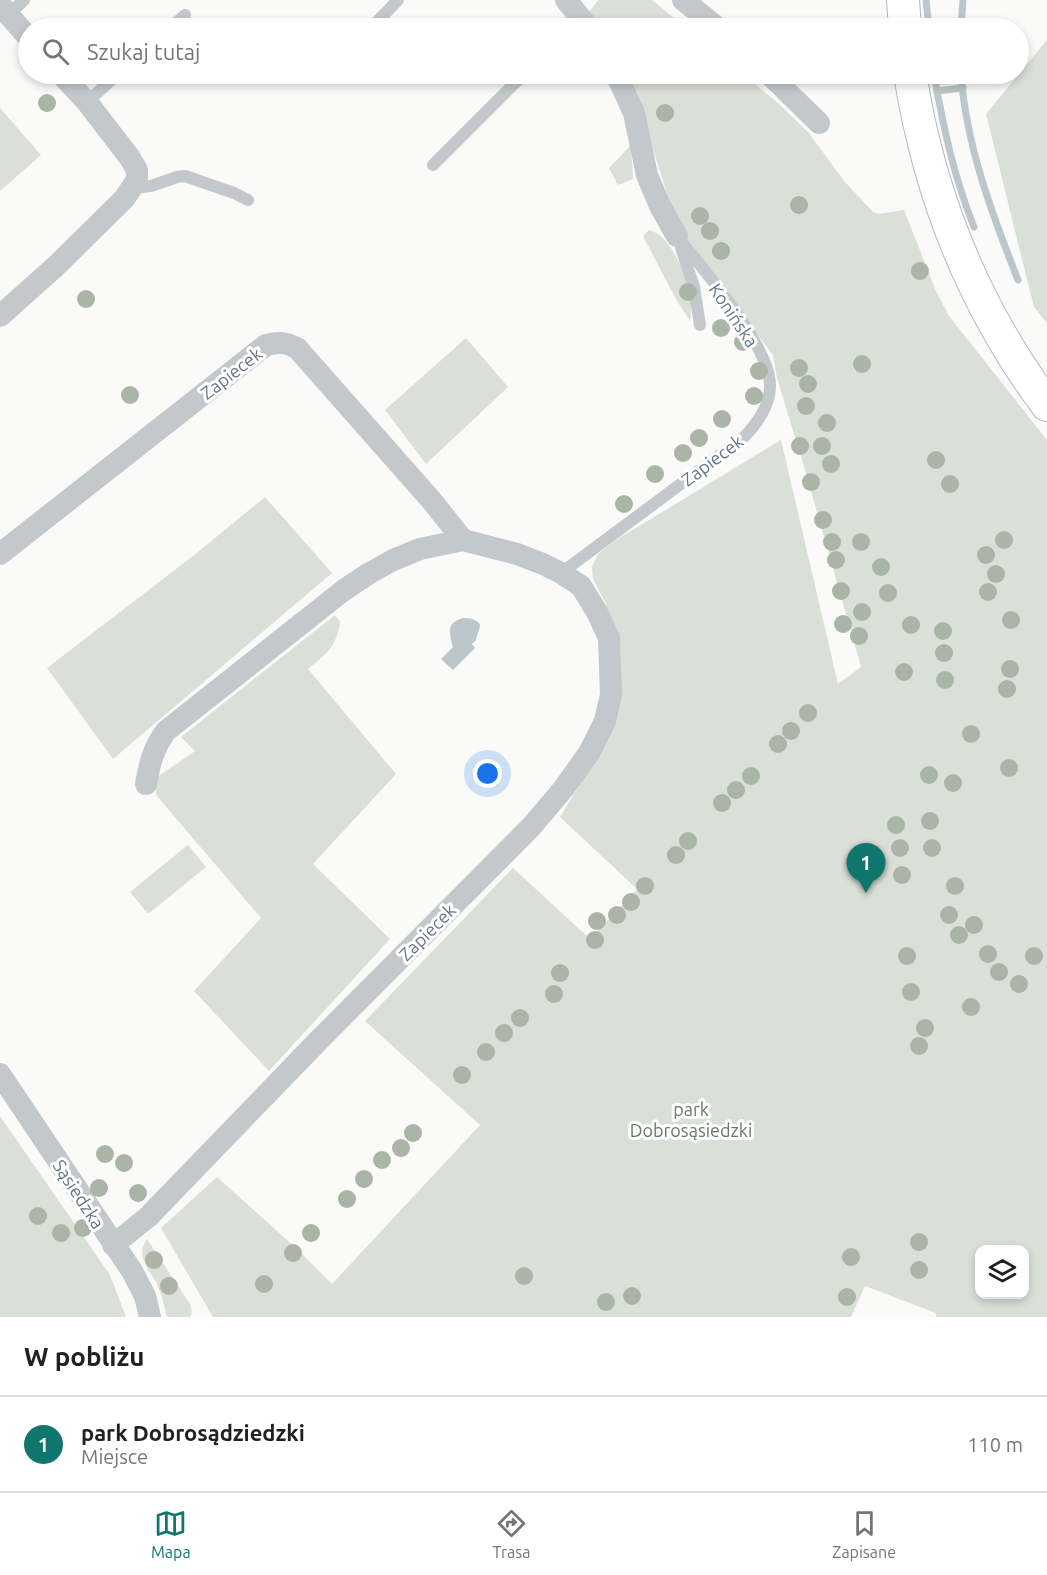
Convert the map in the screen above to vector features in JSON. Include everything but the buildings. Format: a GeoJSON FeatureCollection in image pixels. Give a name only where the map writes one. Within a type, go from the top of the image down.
{"type":"FeatureCollection","features":[{"type":"Feature","properties":{"kind":"main road"},"geometry":{"type":"LineString","coordinates":[[903,0],[904,18]]}},
{"type":"Feature","properties":{"kind":"main road"},"geometry":{"type":"LineString","coordinates":[[912,84],[930,168],[960,255],[987,312],[1047,405]]}},
{"type":"Feature","properties":{"kind":"street"},"geometry":{"type":"LineString","coordinates":[[683,0],[706,18]]}},
{"type":"Feature","properties":{"kind":"street"},"geometry":{"type":"LineString","coordinates":[[0,316],[56,266],[124,199],[137,180],[136,170],[130,158],[70,84]]}},
{"type":"Feature","properties":{"kind":"street","name":"Konińska"},"geometry":{"type":"LineString","coordinates":[[621,84],[634,113],[647,175],[660,206],[677,236]]}},
{"type":"Feature","properties":{"kind":"street"},"geometry":{"type":"LineString","coordinates":[[779,84],[819,123]]}},
{"type":"Feature","properties":{"kind":"street","name":"Zapiecek"},"geometry":{"type":"LineString","coordinates":[[0,554],[266,345],[277,342],[297,348],[432,501],[463,540]]}},
{"type":"Feature","properties":{"kind":"street","name":"Zapiecek"},"geometry":{"type":"LineString","coordinates":[[113,1245],[148,1217],[327,1032],[531,827],[564,788],[589,753],[605,721],[611,695],[609,638],[581,586],[543,564],[517,554],[463,540],[420,549],[393,560],[344,590],[166,731],[155,746],[146,784]]}},
{"type":"Feature","properties":{"kind":"street","name":"Sąsiedzka"},"geometry":{"type":"LineString","coordinates":[[0,1074],[132,1271],[145,1296],[150,1317]]}},
{"type":"Feature","properties":{"kind":"lane"},"geometry":{"type":"LineString","coordinates":[[380,18],[398,0]]}},
{"type":"Feature","properties":{"kind":"lane"},"geometry":{"type":"LineString","coordinates":[[182,18],[185,15]]}},
{"type":"Feature","properties":{"kind":"lane"},"geometry":{"type":"LineString","coordinates":[[87,102],[107,84]]}},
{"type":"Feature","properties":{"kind":"lane"},"geometry":{"type":"LineString","coordinates":[[433,165],[514,84]]}},
{"type":"Feature","properties":{"kind":"lane"},"geometry":{"type":"LineString","coordinates":[[133,188],[151,186],[185,176],[248,200]]}},
{"type":"Feature","properties":{"kind":"lane","name":"Konińska"},"geometry":{"type":"LineString","coordinates":[[677,236],[694,287],[700,325]]}},
{"type":"Feature","properties":{"kind":"lane","name":"Konińska"},"geometry":{"type":"LineString","coordinates":[[677,236],[734,308],[754,342],[768,368],[770,386],[767,403]]}},
{"type":"Feature","properties":{"kind":"lane","name":"Zapiecek"},"geometry":{"type":"LineString","coordinates":[[561,573],[744,437],[753,428],[767,403]]}},
{"type":"Feature","properties":{"kind":"green space"},"geometry":{"type":"Polygon","coordinates":[[[598,0],[652,0],[674,18],[589,18],[587,15],[598,0]]]}},
{"type":"Feature","properties":{"kind":"green space"},"geometry":{"type":"Polygon","coordinates":[[[1047,40],[1047,323],[1034,307],[986,114],[1011,84],[1029,84],[1029,62],[1047,40]]]}},
{"type":"Feature","properties":{"kind":"green space","name":"park Dobrosąsiedzki"},"geometry":{"type":"Polygon","coordinates":[[[628,84],[754,84],[808,132],[845,182],[873,212],[879,214],[904,210],[936,291],[949,316],[1047,440],[1047,1317],[936,1317],[936,1313],[865,1286],[851,1317],[213,1317],[161,1228],[217,1177],[296,1248],[332,1284],[480,1125],[365,1021],[513,868],[590,939],[637,889],[560,817],[582,781],[621,653],[606,604],[593,579],[592,566],[598,554],[616,540],[781,440],[838,684],[861,667],[777,378],[773,355],[695,253],[674,221],[637,99],[628,84]]]}},
{"type":"Feature","properties":{"kind":"green space"},"geometry":{"type":"Polygon","coordinates":[[[0,108],[41,155],[0,191],[0,108]]]}},
{"type":"Feature","properties":{"kind":"green space"},"geometry":{"type":"Polygon","coordinates":[[[631,145],[633,179],[618,185],[609,168],[631,145]]]}},
{"type":"Feature","properties":{"kind":"green space"},"geometry":{"type":"Polygon","coordinates":[[[649,230],[665,240],[683,271],[690,293],[690,321],[643,236],[649,230]]]}},
{"type":"Feature","properties":{"kind":"green space"},"geometry":{"type":"Polygon","coordinates":[[[466,338],[508,387],[426,464],[385,410],[466,338]]]}},
{"type":"Feature","properties":{"kind":"green space"},"geometry":{"type":"Polygon","coordinates":[[[265,497],[332,573],[113,759],[47,668],[193,556],[265,497]]]}},
{"type":"Feature","properties":{"kind":"green space"},"geometry":{"type":"Polygon","coordinates":[[[335,615],[340,622],[333,644],[308,669],[396,774],[313,864],[390,939],[269,1071],[194,991],[261,918],[157,796],[153,780],[195,751],[181,737],[335,615]]]}},
{"type":"Feature","properties":{"kind":"green space"},"geometry":{"type":"Polygon","coordinates":[[[188,845],[206,867],[148,914],[130,892],[188,845]]]}},
{"type":"Feature","properties":{"kind":"green space"},"geometry":{"type":"Polygon","coordinates":[[[0,1116],[110,1275],[126,1317],[0,1317],[0,1116]]]}},
{"type":"Feature","properties":{"kind":"green space"},"geometry":{"type":"Polygon","coordinates":[[[147,1239],[190,1304],[192,1312],[190,1317],[167,1317],[159,1288],[143,1258],[143,1248],[147,1239]]]}},
{"type":"Feature","properties":{"kind":"shaded area"},"geometry":{"type":"Polygon","coordinates":[[[463,618],[476,621],[480,624],[480,628],[472,644],[475,648],[453,670],[441,659],[453,647],[451,625],[463,618]]]}},
{"type":"Feature","properties":{"kind":"waterway"},"geometry":{"type":"LineString","coordinates":[[926,0],[928,18]]}},
{"type":"Feature","properties":{"kind":"waterway"},"geometry":{"type":"LineString","coordinates":[[962,18],[963,0]]}},
{"type":"Feature","properties":{"kind":"waterway"},"geometry":{"type":"LineString","coordinates":[[936,84],[950,151],[974,227]]}},
{"type":"Feature","properties":{"kind":"waterway"},"geometry":{"type":"LineString","coordinates":[[962,84],[974,153],[990,205],[1018,280]]}},
{"type":"Feature","properties":{"kind":"waterway"},"geometry":{"type":"LineString","coordinates":[[937,91],[963,88]]}},
{"type":"Feature","properties":{"kind":"place","name":"park Dobrosądziedzki"},"geometry":{"type":"Point","coordinates":[866,893]}}]}
